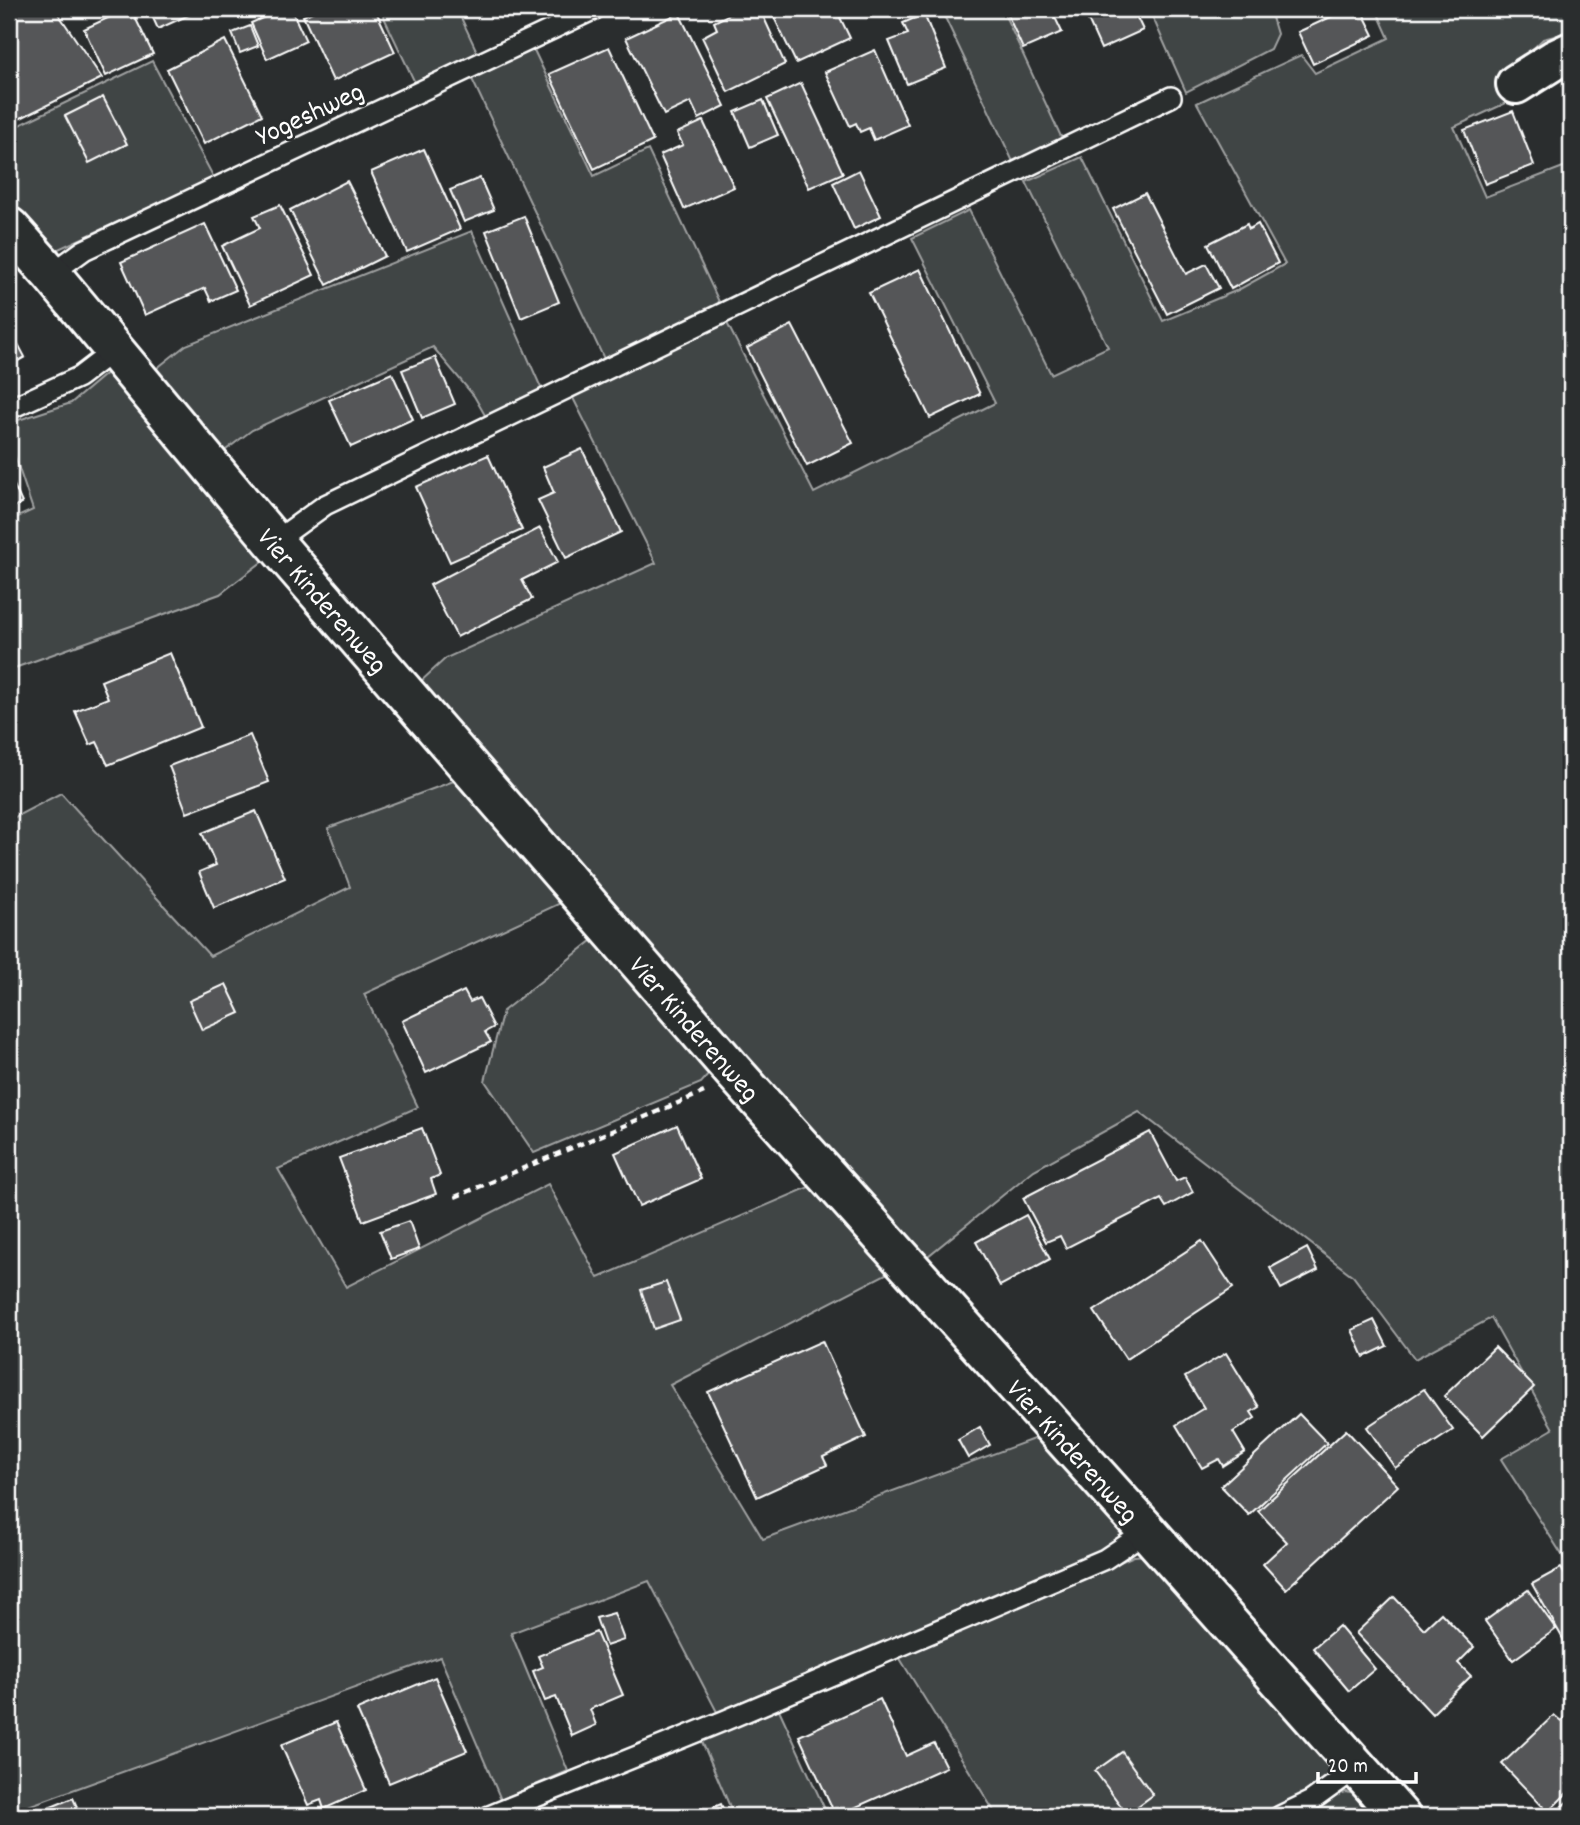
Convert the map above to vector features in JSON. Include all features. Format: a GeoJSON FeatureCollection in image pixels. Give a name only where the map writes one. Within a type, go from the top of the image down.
{"type":"FeatureCollection","features":[{"type":"Feature","properties":{"kind":"street"},"geometry":{"type":"LineString","coordinates":[[1516,84],[1571,52]]}},
{"type":"Feature","properties":{"kind":"street","name":"Vier Kinderenweg"},"geometry":{"type":"LineString","coordinates":[[9,227],[274,541],[733,1071],[1400,1816]]}},
{"type":"Feature","properties":{"kind":"lane","name":"Yogeshweg"},"geometry":{"type":"LineString","coordinates":[[51,274],[84,250],[595,9]]}},
{"type":"Feature","properties":{"kind":"lane"},"geometry":{"type":"LineString","coordinates":[[274,541],[325,505],[1171,97]]}},
{"type":"Feature","properties":{"kind":"lane"},"geometry":{"type":"LineString","coordinates":[[9,409],[79,377],[113,351]]}},
{"type":"Feature","properties":{"kind":"lane"},"geometry":{"type":"LineString","coordinates":[[489,1816],[726,1720],[1105,1559],[1147,1531]]}},
{"type":"Feature","properties":{"kind":"lane"},"geometry":{"type":"LineString","coordinates":[[1280,1816],[1311,1801],[1357,1768]]}},
{"type":"Feature","properties":{"kind":"path"},"geometry":{"type":"LineString","coordinates":[[455,1197],[704,1092],[733,1071]]}},
{"type":"Feature","properties":{"kind":"shaded area"},"geometry":{"type":"Polygon","coordinates":[[[380,9],[457,9],[479,56],[416,85],[380,9]]]}},
{"type":"Feature","properties":{"kind":"shaded area"},"geometry":{"type":"Polygon","coordinates":[[[941,9],[1002,9],[1064,143],[1015,166],[941,9]]]}},
{"type":"Feature","properties":{"kind":"shaded area"},"geometry":{"type":"Polygon","coordinates":[[[1149,9],[1279,9],[1271,14],[1277,34],[1270,49],[1186,92],[1149,9]]]}},
{"type":"Feature","properties":{"kind":"shaded area"},"geometry":{"type":"Polygon","coordinates":[[[1376,9],[1571,9],[1571,32],[1543,39],[1506,75],[1506,103],[1454,127],[1485,197],[1571,164],[1571,1569],[1501,1459],[1553,1429],[1491,1318],[1415,1359],[1353,1276],[1139,1112],[1034,1170],[923,1260],[419,683],[446,658],[656,563],[572,396],[727,323],[814,493],[995,403],[912,238],[969,210],[1051,374],[1108,347],[1026,182],[1082,157],[1163,321],[1238,290],[1285,264],[1197,103],[1301,55],[1315,73],[1389,38],[1376,9]]]}},
{"type":"Feature","properties":{"kind":"shaded area"},"geometry":{"type":"Polygon","coordinates":[[[533,48],[594,176],[648,150],[721,306],[605,361],[471,77],[533,48]]]}},
{"type":"Feature","properties":{"kind":"shaded area"},"geometry":{"type":"Polygon","coordinates":[[[152,61],[214,178],[52,252],[9,203],[9,130],[152,61]]]}},
{"type":"Feature","properties":{"kind":"shaded area"},"geometry":{"type":"Polygon","coordinates":[[[472,231],[542,390],[486,417],[474,396],[433,347],[252,430],[218,456],[151,373],[186,345],[472,231]]]}},
{"type":"Feature","properties":{"kind":"shaded area"},"geometry":{"type":"Polygon","coordinates":[[[109,371],[267,558],[220,594],[9,670],[9,521],[33,510],[9,439],[9,423],[71,403],[109,371]]]}},
{"type":"Feature","properties":{"kind":"shaded area"},"geometry":{"type":"Polygon","coordinates":[[[459,779],[563,902],[364,994],[418,1107],[278,1169],[346,1287],[548,1184],[598,1278],[816,1184],[890,1272],[670,1385],[763,1539],[1039,1437],[1122,1527],[1121,1537],[1110,1547],[717,1712],[649,1581],[511,1633],[568,1771],[501,1800],[440,1657],[9,1813],[9,820],[61,793],[210,956],[350,887],[328,828],[459,779]]]}},
{"type":"Feature","properties":{"kind":"shaded area"},"geometry":{"type":"Polygon","coordinates":[[[597,937],[710,1073],[701,1083],[534,1153],[485,1081],[503,1011],[597,937]]]}},
{"type":"Feature","properties":{"kind":"shaded area"},"geometry":{"type":"Polygon","coordinates":[[[1145,1555],[1332,1760],[1332,1775],[1317,1787],[1258,1816],[997,1816],[899,1657],[1134,1556],[1145,1555]]]}},
{"type":"Feature","properties":{"kind":"shaded area"},"geometry":{"type":"Polygon","coordinates":[[[777,1705],[828,1816],[734,1816],[700,1737],[777,1705]]]}},
{"type":"Feature","properties":{"kind":"shaded area"},"geometry":{"type":"Polygon","coordinates":[[[1346,1792],[1360,1795],[1381,1816],[1303,1816],[1328,1798],[1346,1792]]]}},
{"type":"Feature","properties":{"kind":"building"},"geometry":{"type":"Polygon","coordinates":[[[55,9],[102,78],[9,124],[9,10],[55,9]]]}},
{"type":"Feature","properties":{"kind":"building"},"geometry":{"type":"Polygon","coordinates":[[[131,9],[153,54],[106,76],[84,29],[131,9]]]}},
{"type":"Feature","properties":{"kind":"building"},"geometry":{"type":"Polygon","coordinates":[[[149,9],[202,9],[158,29],[149,9]]]}},
{"type":"Feature","properties":{"kind":"building"},"geometry":{"type":"Polygon","coordinates":[[[283,9],[291,9],[306,41],[267,59],[251,23],[283,9]]]}},
{"type":"Feature","properties":{"kind":"building"},"geometry":{"type":"Polygon","coordinates":[[[319,9],[375,9],[395,52],[333,81],[303,16],[319,9]]]}},
{"type":"Feature","properties":{"kind":"building"},"geometry":{"type":"Polygon","coordinates":[[[731,9],[760,9],[785,64],[728,92],[702,37],[717,29],[714,22],[732,13],[731,9]]]}},
{"type":"Feature","properties":{"kind":"building"},"geometry":{"type":"Polygon","coordinates":[[[770,9],[836,9],[850,38],[796,63],[770,9]]]}},
{"type":"Feature","properties":{"kind":"building"},"geometry":{"type":"Polygon","coordinates":[[[1005,9],[1051,9],[1062,32],[1023,49],[1005,9]]]}},
{"type":"Feature","properties":{"kind":"building"},"geometry":{"type":"Polygon","coordinates":[[[1083,9],[1133,9],[1143,30],[1101,49],[1083,9]]]}},
{"type":"Feature","properties":{"kind":"building"},"geometry":{"type":"Polygon","coordinates":[[[1348,9],[1361,9],[1374,35],[1313,64],[1298,32],[1348,9]]]}},
{"type":"Feature","properties":{"kind":"building"},"geometry":{"type":"Polygon","coordinates":[[[679,13],[725,106],[699,119],[691,102],[664,115],[626,38],[679,13]]]}},
{"type":"Feature","properties":{"kind":"building"},"geometry":{"type":"Polygon","coordinates":[[[924,14],[946,68],[907,84],[889,41],[908,34],[903,23],[924,14]]]}},
{"type":"Feature","properties":{"kind":"building"},"geometry":{"type":"Polygon","coordinates":[[[250,26],[258,46],[240,53],[232,33],[250,26]]]}},
{"type":"Feature","properties":{"kind":"building"},"geometry":{"type":"Polygon","coordinates":[[[225,40],[262,115],[204,144],[167,69],[225,40]]]}},
{"type":"Feature","properties":{"kind":"building"},"geometry":{"type":"Polygon","coordinates":[[[609,47],[653,141],[594,169],[549,74],[609,47]]]}},
{"type":"Feature","properties":{"kind":"building"},"geometry":{"type":"Polygon","coordinates":[[[875,50],[908,125],[874,140],[869,128],[860,132],[856,123],[850,126],[825,72],[875,50]]]}},
{"type":"Feature","properties":{"kind":"building"},"geometry":{"type":"Polygon","coordinates":[[[801,83],[843,173],[809,188],[767,99],[801,83]]]}},
{"type":"Feature","properties":{"kind":"building"},"geometry":{"type":"Polygon","coordinates":[[[103,97],[127,144],[89,163],[65,116],[103,97]]]}},
{"type":"Feature","properties":{"kind":"building"},"geometry":{"type":"Polygon","coordinates":[[[763,100],[778,135],[750,147],[735,112],[763,100]]]}},
{"type":"Feature","properties":{"kind":"building"},"geometry":{"type":"Polygon","coordinates":[[[1513,111],[1534,165],[1485,184],[1464,130],[1513,111]]]}},
{"type":"Feature","properties":{"kind":"building"},"geometry":{"type":"Polygon","coordinates":[[[703,121],[734,187],[684,209],[660,155],[683,145],[677,133],[703,121]]]}},
{"type":"Feature","properties":{"kind":"building"},"geometry":{"type":"Polygon","coordinates":[[[424,149],[460,229],[407,252],[371,172],[424,149]]]}},
{"type":"Feature","properties":{"kind":"building"},"geometry":{"type":"Polygon","coordinates":[[[859,170],[881,216],[854,229],[833,183],[859,170]]]}},
{"type":"Feature","properties":{"kind":"building"},"geometry":{"type":"Polygon","coordinates":[[[480,178],[494,210],[464,222],[450,190],[480,178]]]}},
{"type":"Feature","properties":{"kind":"building"},"geometry":{"type":"Polygon","coordinates":[[[347,181],[385,256],[327,285],[290,210],[347,181]]]}},
{"type":"Feature","properties":{"kind":"building"},"geometry":{"type":"Polygon","coordinates":[[[1145,193],[1186,274],[1206,264],[1219,288],[1167,314],[1113,209],[1145,193]]]}},
{"type":"Feature","properties":{"kind":"building"},"geometry":{"type":"Polygon","coordinates":[[[280,205],[314,275],[250,305],[222,246],[260,228],[254,216],[280,205]]]}},
{"type":"Feature","properties":{"kind":"building"},"geometry":{"type":"Polygon","coordinates":[[[524,216],[559,302],[521,318],[486,231],[524,216]]]}},
{"type":"Feature","properties":{"kind":"building"},"geometry":{"type":"Polygon","coordinates":[[[205,224],[236,290],[211,301],[205,288],[145,315],[121,262],[205,224]]]}},
{"type":"Feature","properties":{"kind":"building"},"geometry":{"type":"Polygon","coordinates":[[[1247,224],[1249,229],[1258,224],[1278,263],[1231,289],[1208,244],[1247,224]]]}},
{"type":"Feature","properties":{"kind":"building"},"geometry":{"type":"Polygon","coordinates":[[[920,269],[980,394],[930,418],[869,293],[920,269]]]}},
{"type":"Feature","properties":{"kind":"building"},"geometry":{"type":"Polygon","coordinates":[[[792,325],[853,443],[807,466],[747,348],[792,325]]]}},
{"type":"Feature","properties":{"kind":"building"},"geometry":{"type":"Polygon","coordinates":[[[9,327],[25,357],[9,366],[9,327]]]}},
{"type":"Feature","properties":{"kind":"building"},"geometry":{"type":"Polygon","coordinates":[[[435,357],[455,404],[422,418],[402,370],[435,357]]]}},
{"type":"Feature","properties":{"kind":"building"},"geometry":{"type":"Polygon","coordinates":[[[392,373],[413,419],[351,447],[329,400],[392,373]]]}},
{"type":"Feature","properties":{"kind":"building"},"geometry":{"type":"Polygon","coordinates":[[[582,449],[621,532],[566,558],[538,500],[554,493],[543,467],[582,449]]]}},
{"type":"Feature","properties":{"kind":"building"},"geometry":{"type":"Polygon","coordinates":[[[488,455],[522,530],[450,562],[416,487],[488,455]]]}},
{"type":"Feature","properties":{"kind":"building"},"geometry":{"type":"Polygon","coordinates":[[[9,474],[22,503],[9,509],[9,474]]]}},
{"type":"Feature","properties":{"kind":"building"},"geometry":{"type":"Polygon","coordinates":[[[540,528],[558,562],[522,580],[532,599],[457,637],[430,585],[540,528]]]}},
{"type":"Feature","properties":{"kind":"building"},"geometry":{"type":"Polygon","coordinates":[[[170,653],[201,727],[108,765],[97,742],[90,745],[75,711],[108,698],[101,681],[170,653]]]}},
{"type":"Feature","properties":{"kind":"building"},"geometry":{"type":"Polygon","coordinates":[[[250,735],[269,782],[187,813],[169,766],[250,735]]]}},
{"type":"Feature","properties":{"kind":"building"},"geometry":{"type":"Polygon","coordinates":[[[256,811],[285,878],[214,908],[199,872],[216,865],[202,833],[256,811]]]}},
{"type":"Feature","properties":{"kind":"building"},"geometry":{"type":"Polygon","coordinates":[[[226,984],[240,1013],[202,1030],[189,1001],[226,984]]]}},
{"type":"Feature","properties":{"kind":"building"},"geometry":{"type":"Polygon","coordinates":[[[464,991],[470,1002],[479,998],[494,1027],[485,1032],[491,1042],[426,1073],[402,1021],[464,991]]]}},
{"type":"Feature","properties":{"kind":"building"},"geometry":{"type":"Polygon","coordinates":[[[677,1125],[701,1179],[639,1206],[615,1153],[677,1125]]]}},
{"type":"Feature","properties":{"kind":"building"},"geometry":{"type":"Polygon","coordinates":[[[422,1128],[440,1175],[431,1179],[436,1194],[363,1221],[339,1158],[422,1128]]]}},
{"type":"Feature","properties":{"kind":"building"},"geometry":{"type":"Polygon","coordinates":[[[1150,1132],[1176,1181],[1185,1177],[1193,1192],[1166,1207],[1161,1199],[1066,1248],[1060,1236],[1046,1242],[1023,1198],[1150,1132]]]}},
{"type":"Feature","properties":{"kind":"building"},"geometry":{"type":"Polygon","coordinates":[[[1026,1215],[1050,1259],[1000,1286],[976,1242],[1026,1215]]]}},
{"type":"Feature","properties":{"kind":"building"},"geometry":{"type":"Polygon","coordinates":[[[409,1221],[419,1249],[391,1259],[380,1231],[409,1221]]]}},
{"type":"Feature","properties":{"kind":"building"},"geometry":{"type":"Polygon","coordinates":[[[1202,1241],[1233,1288],[1126,1359],[1094,1311],[1202,1241]]]}},
{"type":"Feature","properties":{"kind":"building"},"geometry":{"type":"Polygon","coordinates":[[[1307,1248],[1318,1270],[1281,1289],[1270,1268],[1307,1248]]]}},
{"type":"Feature","properties":{"kind":"building"},"geometry":{"type":"Polygon","coordinates":[[[666,1282],[680,1320],[654,1329],[641,1290],[666,1282]]]}},
{"type":"Feature","properties":{"kind":"building"},"geometry":{"type":"Polygon","coordinates":[[[1374,1320],[1387,1346],[1364,1357],[1352,1330],[1374,1320]]]}},
{"type":"Feature","properties":{"kind":"building"},"geometry":{"type":"Polygon","coordinates":[[[822,1341],[866,1437],[823,1457],[827,1465],[757,1497],[708,1392],[822,1341]]]}},
{"type":"Feature","properties":{"kind":"building"},"geometry":{"type":"Polygon","coordinates":[[[1495,1347],[1534,1387],[1483,1436],[1444,1396],[1495,1347]]]}},
{"type":"Feature","properties":{"kind":"building"},"geometry":{"type":"Polygon","coordinates":[[[1226,1353],[1259,1407],[1251,1412],[1255,1418],[1233,1432],[1245,1452],[1223,1466],[1219,1459],[1202,1468],[1176,1425],[1204,1408],[1185,1377],[1226,1353]]]}},
{"type":"Feature","properties":{"kind":"building"},"geometry":{"type":"Polygon","coordinates":[[[1424,1389],[1453,1430],[1395,1468],[1367,1427],[1424,1389]]]}},
{"type":"Feature","properties":{"kind":"building"},"geometry":{"type":"Polygon","coordinates":[[[1299,1414],[1327,1443],[1249,1515],[1221,1486],[1299,1414]]]}},
{"type":"Feature","properties":{"kind":"building"},"geometry":{"type":"Polygon","coordinates":[[[980,1427],[990,1445],[968,1458],[958,1440],[980,1427]]]}},
{"type":"Feature","properties":{"kind":"building"},"geometry":{"type":"Polygon","coordinates":[[[1346,1430],[1398,1486],[1286,1589],[1263,1564],[1287,1542],[1258,1511],[1346,1430]]]}},
{"type":"Feature","properties":{"kind":"building"},"geometry":{"type":"Polygon","coordinates":[[[1561,1568],[1571,1585],[1571,1643],[1567,1646],[1532,1584],[1561,1568]]]}},
{"type":"Feature","properties":{"kind":"building"},"geometry":{"type":"Polygon","coordinates":[[[1528,1590],[1556,1629],[1513,1660],[1485,1621],[1528,1590]]]}},
{"type":"Feature","properties":{"kind":"building"},"geometry":{"type":"Polygon","coordinates":[[[1394,1597],[1424,1629],[1441,1613],[1474,1647],[1458,1663],[1471,1676],[1432,1714],[1356,1633],[1394,1597]]]}},
{"type":"Feature","properties":{"kind":"building"},"geometry":{"type":"Polygon","coordinates":[[[614,1613],[624,1640],[606,1646],[596,1618],[614,1613]]]}},
{"type":"Feature","properties":{"kind":"building"},"geometry":{"type":"Polygon","coordinates":[[[1339,1626],[1375,1669],[1349,1691],[1313,1648],[1339,1626]]]}},
{"type":"Feature","properties":{"kind":"building"},"geometry":{"type":"Polygon","coordinates":[[[596,1632],[623,1695],[590,1709],[596,1725],[572,1736],[556,1697],[545,1701],[533,1671],[543,1667],[538,1656],[596,1632]]]}},
{"type":"Feature","properties":{"kind":"building"},"geometry":{"type":"Polygon","coordinates":[[[435,1677],[467,1751],[389,1783],[357,1710],[435,1677]]]}},
{"type":"Feature","properties":{"kind":"building"},"geometry":{"type":"Polygon","coordinates":[[[880,1699],[906,1756],[934,1743],[946,1767],[836,1816],[799,1736],[880,1699]]]}},
{"type":"Feature","properties":{"kind":"building"},"geometry":{"type":"Polygon","coordinates":[[[1571,1711],[1571,1780],[1567,1784],[1571,1789],[1548,1812],[1502,1764],[1554,1715],[1561,1721],[1571,1711]]]}},
{"type":"Feature","properties":{"kind":"building"},"geometry":{"type":"Polygon","coordinates":[[[336,1722],[366,1790],[324,1809],[321,1800],[308,1805],[281,1745],[336,1722]]]}},
{"type":"Feature","properties":{"kind":"building"},"geometry":{"type":"Polygon","coordinates":[[[1122,1752],[1153,1795],[1127,1814],[1095,1771],[1122,1752]]]}},
{"type":"Feature","properties":{"kind":"building"},"geometry":{"type":"Polygon","coordinates":[[[73,1798],[81,1816],[29,1816],[73,1798]]]}},
{"type":"Feature","properties":{"kind":"building"},"geometry":{"type":"Polygon","coordinates":[[[1571,1798],[1571,1816],[1565,1816],[1559,1809],[1571,1798]]]}},
{"type":"Feature","properties":{"kind":"building"},"geometry":{"type":"Polygon","coordinates":[[[721,1804],[726,1816],[693,1816],[721,1804]]]}}]}
